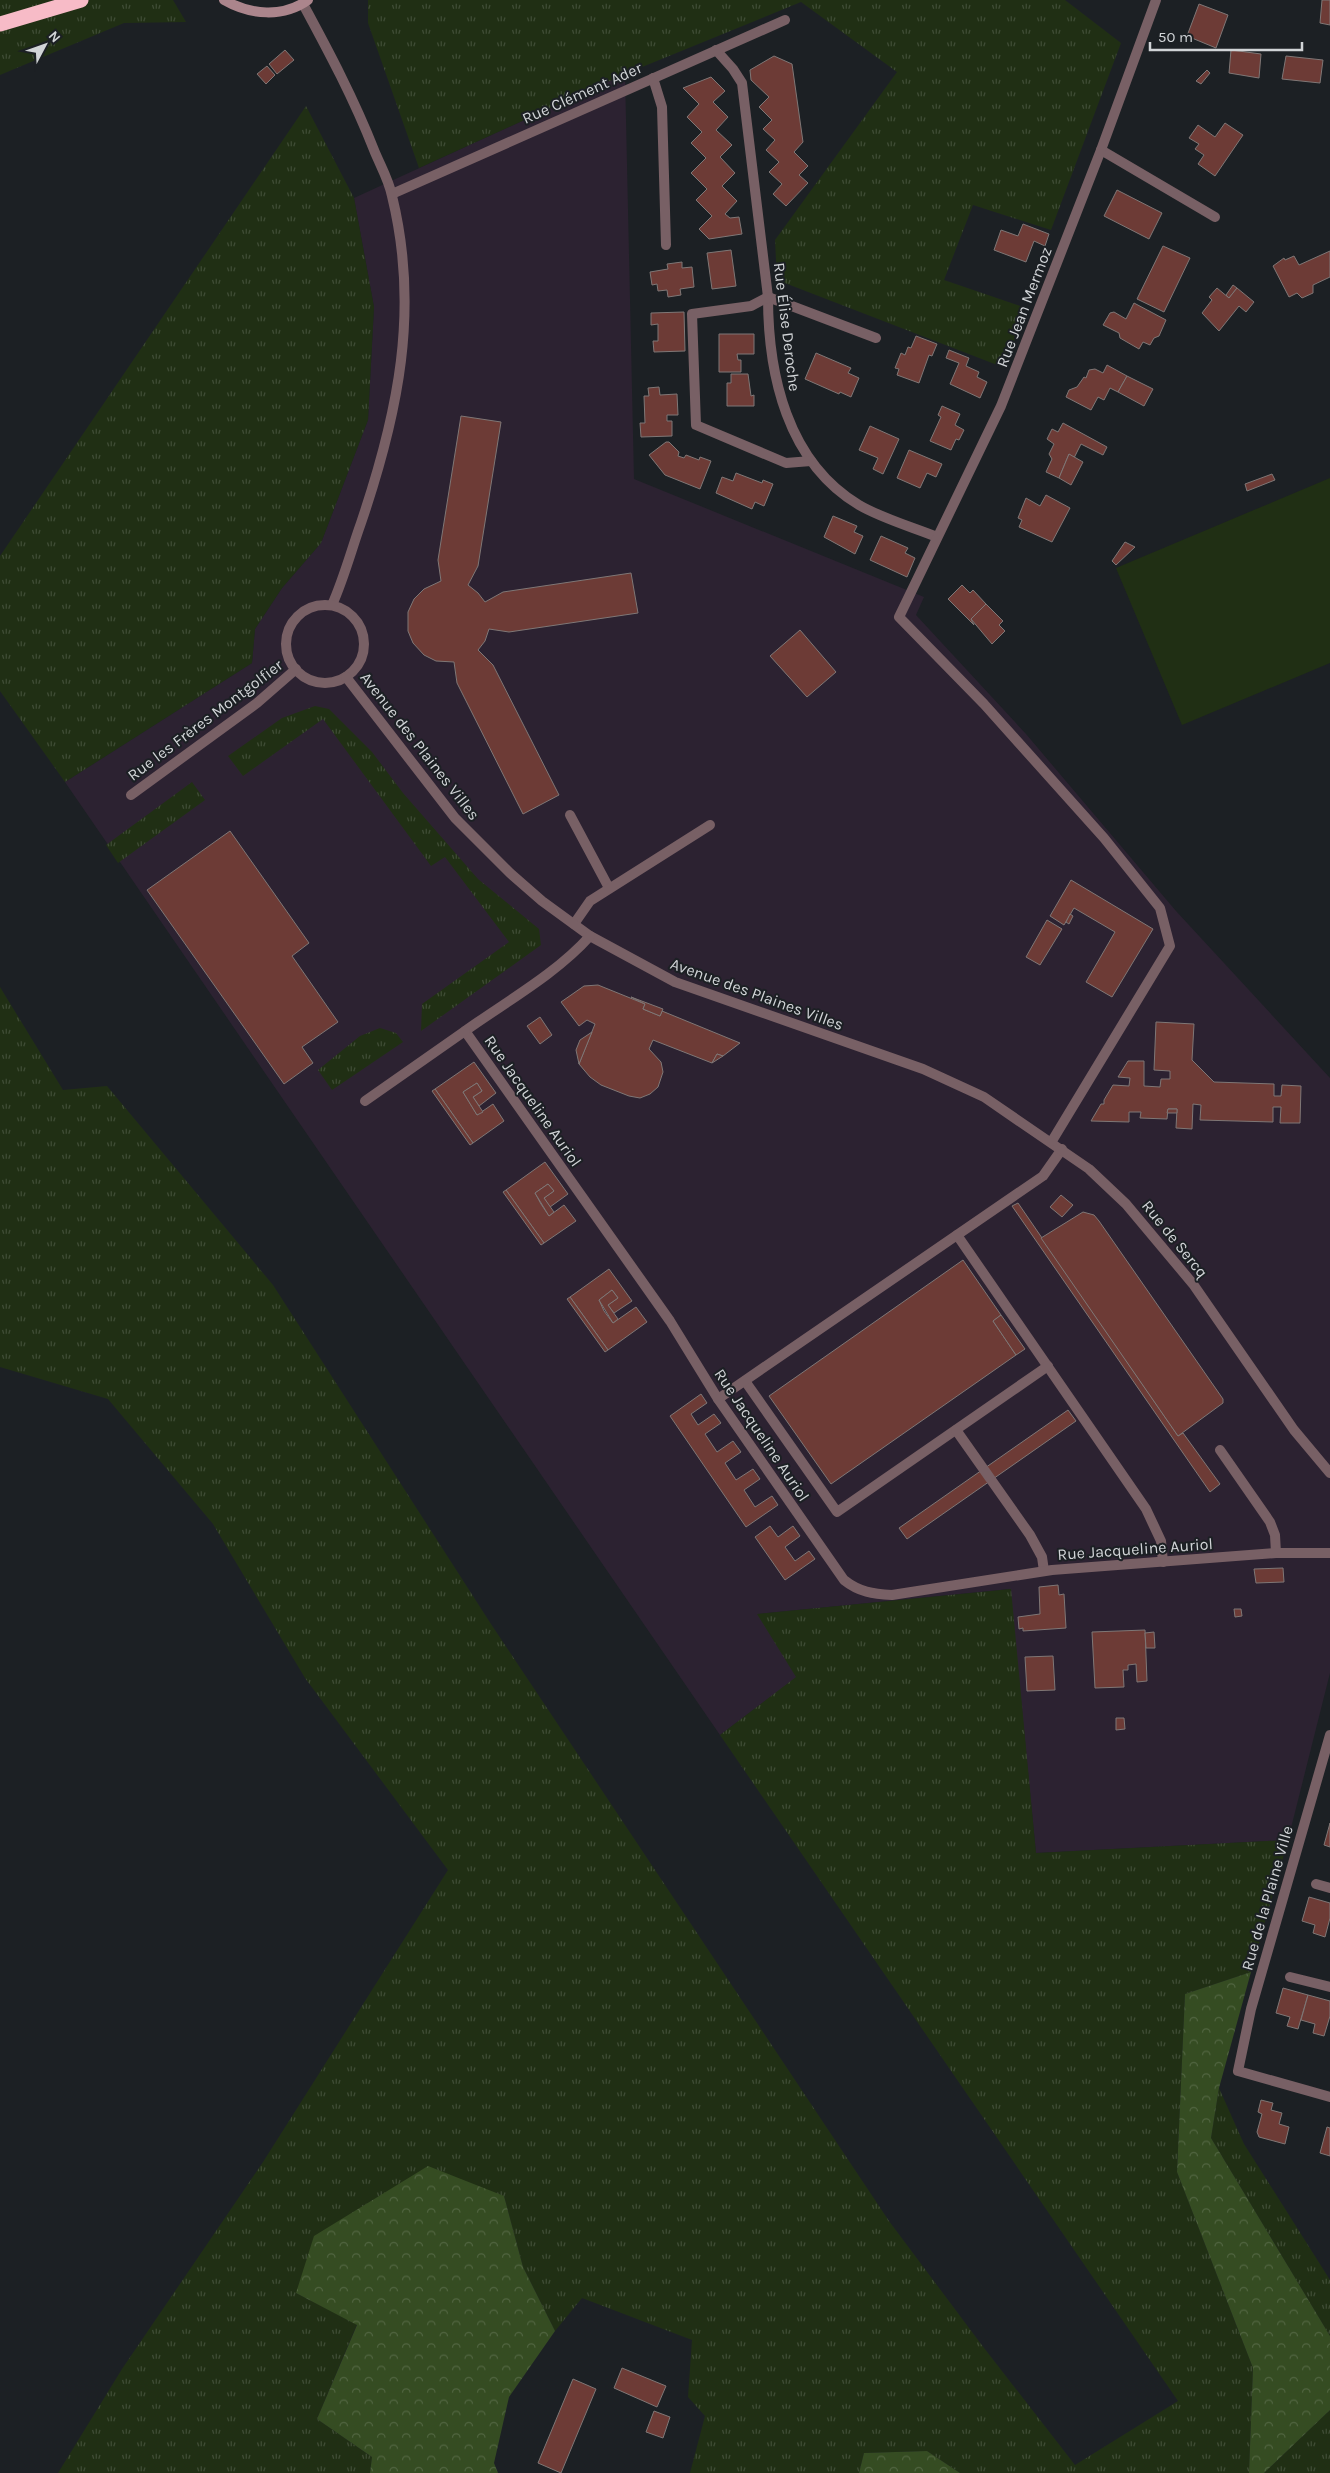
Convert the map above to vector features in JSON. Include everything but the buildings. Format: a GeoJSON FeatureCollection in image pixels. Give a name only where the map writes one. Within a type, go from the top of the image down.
{"type":"FeatureCollection","features":[{"type":"Feature","properties":{"kind":"highway"},"geometry":{"type":"LineString","coordinates":[[0,24],[81,0]]}},
{"type":"Feature","properties":{"kind":"main road"},"geometry":{"type":"LineString","coordinates":[[224,0],[238,8],[260,13],[282,12],[305,2]]}},
{"type":"Feature","properties":{"kind":"street","name":"Rue Jean Mermoz"},"geometry":{"type":"LineString","coordinates":[[1052,1141],[1170,946],[1160,908],[1104,838],[990,711],[900,617],[1001,406],[1101,150],[1156,0]]}},
{"type":"Feature","properties":{"kind":"street"},"geometry":{"type":"LineString","coordinates":[[305,2],[355,101],[392,194],[403,252],[406,291],[402,359],[395,409],[374,485],[343,580],[332,605]]}},
{"type":"Feature","properties":{"kind":"street","name":"Rue Clément Ader"},"geometry":{"type":"LineString","coordinates":[[392,194],[785,20]]}},
{"type":"Feature","properties":{"kind":"street","name":"Rue Élise Deroche"},"geometry":{"type":"LineString","coordinates":[[716,50],[733,69],[742,83],[777,388],[790,425],[810,461],[839,490],[859,505],[937,537]]}},
{"type":"Feature","properties":{"kind":"street"},"geometry":{"type":"LineString","coordinates":[[653,78],[662,107],[666,245]]}},
{"type":"Feature","properties":{"kind":"street"},"geometry":{"type":"LineString","coordinates":[[1101,150],[1215,217]]}},
{"type":"Feature","properties":{"kind":"street"},"geometry":{"type":"LineString","coordinates":[[810,461],[786,464],[696,425],[692,314],[751,306],[768,297],[876,338]]}},
{"type":"Feature","properties":{"kind":"street"},"geometry":{"type":"LineString","coordinates":[[318,605],[332,605],[344,609],[355,618],[362,630],[365,643],[362,656],[356,668],[346,677],[325,683],[314,681],[296,669],[289,657],[286,644],[288,631],[295,619],[305,610],[318,605]]}},
{"type":"Feature","properties":{"kind":"street","name":"Rue les Frères Montgolfier"},"geometry":{"type":"LineString","coordinates":[[131,795],[257,703],[296,669]]}},
{"type":"Feature","properties":{"kind":"street","name":"Avenue des Plaines Villes"},"geometry":{"type":"LineString","coordinates":[[346,677],[455,818],[510,873],[590,936],[675,982],[923,1069],[945,1079]]}},
{"type":"Feature","properties":{"kind":"street"},"geometry":{"type":"LineString","coordinates":[[570,814],[609,888]]}},
{"type":"Feature","properties":{"kind":"street"},"geometry":{"type":"LineString","coordinates":[[574,924],[590,900],[710,825]]}},
{"type":"Feature","properties":{"kind":"street","name":"Rue Jacqueline Auriol"},"geometry":{"type":"LineString","coordinates":[[590,936],[559,965],[465,1031],[670,1321],[718,1400],[844,1580],[855,1589],[874,1594],[892,1595],[1044,1571],[1276,1553],[1330,1553]]}},
{"type":"Feature","properties":{"kind":"street"},"geometry":{"type":"LineString","coordinates":[[365,1101],[465,1031]]}},
{"type":"Feature","properties":{"kind":"street","name":"Rue de Sercq"},"geometry":{"type":"LineString","coordinates":[[945,1079],[984,1097],[1052,1141],[1090,1169],[1126,1204],[1193,1284],[1294,1430],[1330,1473]]}},
{"type":"Feature","properties":{"kind":"street"},"geometry":{"type":"LineString","coordinates":[[718,1400],[1043,1176],[1062,1149]]}},
{"type":"Feature","properties":{"kind":"street"},"geometry":{"type":"LineString","coordinates":[[957,1235],[1146,1509],[1161,1541],[1163,1562]]}},
{"type":"Feature","properties":{"kind":"street"},"geometry":{"type":"LineString","coordinates":[[745,1381],[837,1512],[1048,1366]]}},
{"type":"Feature","properties":{"kind":"street"},"geometry":{"type":"LineString","coordinates":[[956,1430],[1030,1535],[1042,1557],[1044,1571]]}},
{"type":"Feature","properties":{"kind":"street"},"geometry":{"type":"LineString","coordinates":[[1220,1450],[1270,1522],[1275,1535],[1276,1553]]}},
{"type":"Feature","properties":{"kind":"street","name":"Rue de la Plaine Ville"},"geometry":{"type":"LineString","coordinates":[[1330,1735],[1251,2009],[1238,2071],[1330,2097]]}},
{"type":"Feature","properties":{"kind":"street"},"geometry":{"type":"LineString","coordinates":[[1320,1766],[1330,1770]]}},
{"type":"Feature","properties":{"kind":"street"},"geometry":{"type":"LineString","coordinates":[[1316,1884],[1330,1888]]}},
{"type":"Feature","properties":{"kind":"street"},"geometry":{"type":"LineString","coordinates":[[1290,1977],[1330,1987]]}},
{"type":"Feature","properties":{"kind":"shaded area"},"geometry":{"type":"Polygon","coordinates":[[[625,74],[634,479],[924,597],[916,615],[1026,734],[1176,911],[1330,1078],[1330,1673],[1288,1840],[1036,1853],[1010,1589],[758,1614],[797,1677],[720,1735],[65,782],[252,663],[255,629],[282,588],[321,543],[368,420],[374,307],[354,198],[625,74]]]}},
{"type":"Feature","properties":{"kind":"green space"},"geometry":{"type":"Polygon","coordinates":[[[0,0],[173,0],[186,22],[124,23],[0,75],[0,0]]]}},
{"type":"Feature","properties":{"kind":"green space"},"geometry":{"type":"Polygon","coordinates":[[[368,0],[1065,0],[1121,43],[1051,230],[973,205],[944,280],[1026,308],[1005,368],[777,280],[775,240],[897,72],[801,2],[625,74],[419,168],[368,23],[368,0]]]}},
{"type":"Feature","properties":{"kind":"green space"},"geometry":{"type":"Polygon","coordinates":[[[306,106],[354,198],[374,307],[368,420],[321,543],[282,588],[255,629],[252,663],[65,782],[0,691],[0,556],[306,106]]]}},
{"type":"Feature","properties":{"kind":"green space"},"geometry":{"type":"Polygon","coordinates":[[[1330,478],[1330,663],[1182,725],[1116,568],[1330,478]]]}},
{"type":"Feature","properties":{"kind":"green space"},"geometry":{"type":"Polygon","coordinates":[[[315,706],[329,709],[372,752],[403,793],[478,879],[539,929],[541,945],[421,1031],[422,1004],[509,942],[445,857],[431,866],[323,719],[243,776],[228,756],[282,718],[315,706]]]}},
{"type":"Feature","properties":{"kind":"green space"},"geometry":{"type":"Polygon","coordinates":[[[192,782],[205,800],[118,863],[106,845],[192,782]]]}},
{"type":"Feature","properties":{"kind":"green space"},"geometry":{"type":"Polygon","coordinates":[[[0,987],[63,1090],[107,1086],[273,1285],[491,1624],[889,2221],[1075,2465],[1178,2401],[720,1735],[796,1677],[757,1614],[1011,1589],[1036,1853],[1288,1840],[1251,1972],[1185,1994],[1177,2172],[1253,2368],[1249,2473],[960,2473],[927,2451],[864,2453],[859,2473],[690,2473],[705,2416],[688,2397],[692,2340],[582,2298],[555,2331],[523,2267],[504,2196],[296,2293],[357,2324],[317,2419],[372,2457],[370,2473],[58,2473],[122,2369],[263,2162],[448,1870],[305,1678],[213,1524],[108,1399],[0,1367],[0,987]]]}},
{"type":"Feature","properties":{"kind":"green space"},"geometry":{"type":"Polygon","coordinates":[[[380,1028],[396,1033],[403,1042],[332,1090],[318,1070],[360,1036],[380,1028]]]}},
{"type":"Feature","properties":{"kind":"green space"},"geometry":{"type":"Polygon","coordinates":[[[1251,1972],[1219,2088],[1211,2138],[1330,2336],[1330,2410],[1264,2473],[1249,2473],[1253,2368],[1177,2172],[1185,1994],[1251,1972]]]}},
{"type":"Feature","properties":{"kind":"green space"},"geometry":{"type":"Polygon","coordinates":[[[1219,2088],[1244,2144],[1330,2280],[1330,2336],[1211,2138],[1219,2088]]]}},
{"type":"Feature","properties":{"kind":"green space"},"geometry":{"type":"Polygon","coordinates":[[[428,2166],[504,2196],[523,2267],[555,2331],[509,2397],[494,2463],[498,2473],[370,2473],[372,2457],[317,2419],[357,2325],[296,2293],[314,2236],[428,2166]]]}},
{"type":"Feature","properties":{"kind":"green space"},"geometry":{"type":"Polygon","coordinates":[[[1330,2410],[1330,2473],[1264,2473],[1330,2410]]]}},
{"type":"Feature","properties":{"kind":"green space"},"geometry":{"type":"Polygon","coordinates":[[[927,2451],[960,2473],[859,2473],[864,2453],[927,2451]]]}}]}
